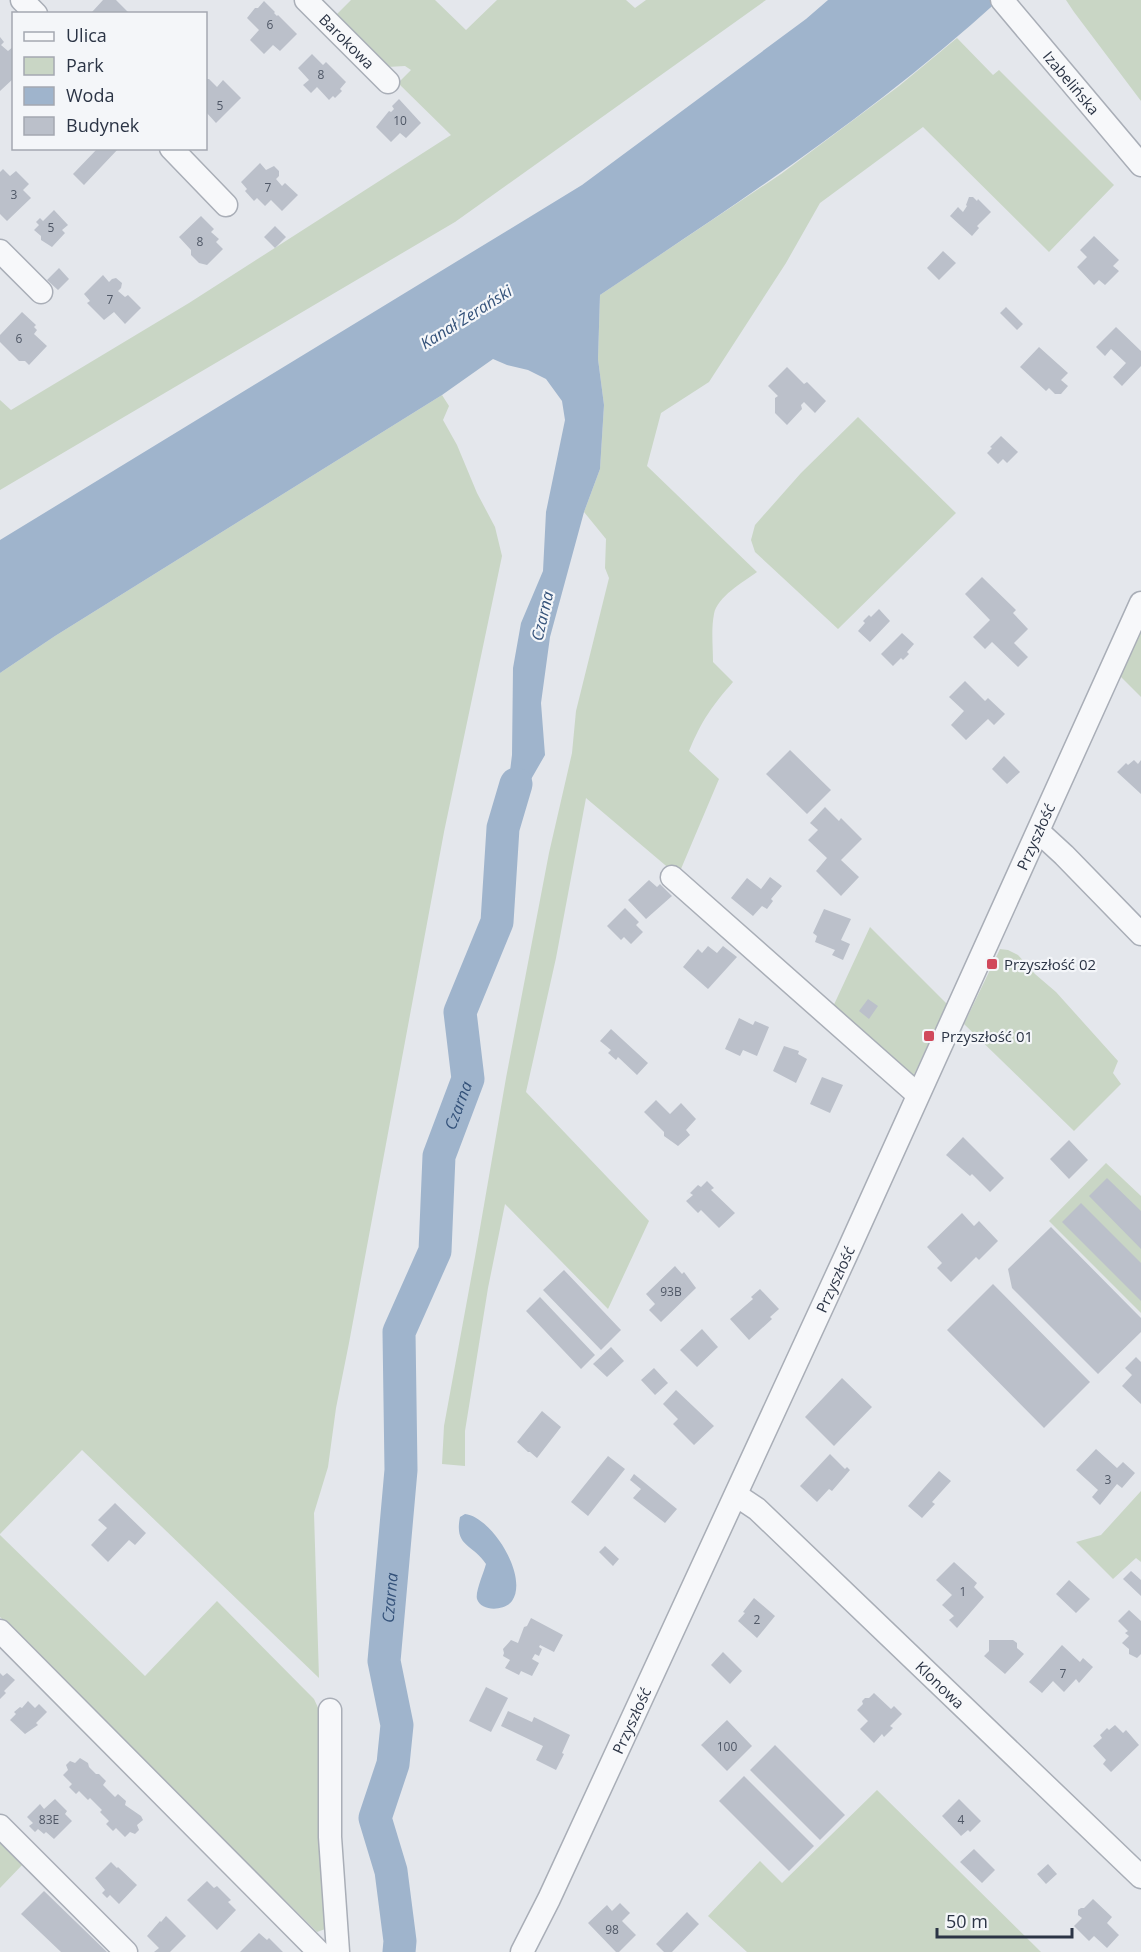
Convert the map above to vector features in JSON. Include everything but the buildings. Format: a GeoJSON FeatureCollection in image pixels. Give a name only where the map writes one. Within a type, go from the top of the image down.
{"type":"FeatureCollection","features":[{"type":"Feature","properties":{"kind":"street"},"geometry":{"type":"LineString","coordinates":[[22,0],[34,12]]}},
{"type":"Feature","properties":{"kind":"street","name":"Barokowa"},"geometry":{"type":"LineString","coordinates":[[306,0],[388,82]]}},
{"type":"Feature","properties":{"kind":"street","name":"Izabelińska"},"geometry":{"type":"LineString","coordinates":[[1002,0],[1141,165]]}},
{"type":"Feature","properties":{"kind":"street"},"geometry":{"type":"LineString","coordinates":[[173,150],[226,205]]}},
{"type":"Feature","properties":{"kind":"street"},"geometry":{"type":"LineString","coordinates":[[0,251],[41,292]]}},
{"type":"Feature","properties":{"kind":"street","name":"Przyszłość"},"geometry":{"type":"LineString","coordinates":[[522,1952],[549,1899],[736,1495],[1141,603]]}},
{"type":"Feature","properties":{"kind":"street"},"geometry":{"type":"LineString","coordinates":[[1039,831],[1141,934]]}},
{"type":"Feature","properties":{"kind":"street"},"geometry":{"type":"LineString","coordinates":[[672,877],[917,1094]]}},
{"type":"Feature","properties":{"kind":"street","name":"Klonowa"},"geometry":{"type":"LineString","coordinates":[[736,1495],[757,1509],[1141,1877]]}},
{"type":"Feature","properties":{"kind":"street"},"geometry":{"type":"LineString","coordinates":[[0,1630],[319,1952]]}},
{"type":"Feature","properties":{"kind":"street"},"geometry":{"type":"LineString","coordinates":[[330,1710],[330,1837],[338,1952]]}},
{"type":"Feature","properties":{"kind":"street"},"geometry":{"type":"LineString","coordinates":[[0,1826],[126,1952]]}},
{"type":"Feature","properties":{"kind":"green space"},"geometry":{"type":"Polygon","coordinates":[[[351,0],[435,0],[466,30],[497,0],[626,0],[635,8],[646,0],[766,0],[455,222],[0,490],[0,400],[11,410],[189,303],[451,135],[398,83],[411,70],[405,66],[387,67],[336,15],[351,0]]]}},
{"type":"Feature","properties":{"kind":"green space"},"geometry":{"type":"Polygon","coordinates":[[[1066,0],[1141,0],[1141,101],[1074,12],[1066,0]]]}},
{"type":"Feature","properties":{"kind":"green space"},"geometry":{"type":"Polygon","coordinates":[[[957,38],[993,75],[999,70],[1114,185],[1049,252],[923,127],[820,203],[786,263],[709,382],[661,413],[647,466],[757,572],[725,596],[714,614],[713,662],[733,682],[708,714],[689,751],[719,779],[678,876],[586,798],[556,958],[526,1092],[649,1221],[608,1309],[505,1204],[488,1288],[465,1431],[465,1466],[442,1464],[444,1426],[506,1078],[549,853],[572,753],[576,711],[609,578],[605,568],[606,539],[584,512],[600,469],[604,405],[598,359],[600,295],[781,174],[899,86],[957,38]]]}},
{"type":"Feature","properties":{"kind":"green space"},"geometry":{"type":"Polygon","coordinates":[[[442,395],[449,406],[443,420],[495,527],[502,556],[444,832],[336,1408],[328,1467],[314,1513],[319,1678],[82,1450],[0,1534],[0,673],[55,636],[442,395]]]}},
{"type":"Feature","properties":{"kind":"green space"},"geometry":{"type":"Polygon","coordinates":[[[858,417],[956,513],[838,629],[755,552],[751,540],[755,525],[801,473],[858,417]]]}},
{"type":"Feature","properties":{"kind":"green space"},"geometry":{"type":"Polygon","coordinates":[[[1141,632],[1141,697],[1120,676],[1141,632]]]}},
{"type":"Feature","properties":{"kind":"green space"},"geometry":{"type":"Polygon","coordinates":[[[870,927],[947,1004],[911,1081],[831,1011],[870,927]]]}},
{"type":"Feature","properties":{"kind":"green space"},"geometry":{"type":"Polygon","coordinates":[[[1000,949],[1018,955],[1056,992],[1118,1061],[1113,1073],[1121,1084],[1074,1131],[964,1024],[1000,949]]]}},
{"type":"Feature","properties":{"kind":"green space"},"geometry":{"type":"Polygon","coordinates":[[[1106,1163],[1141,1196],[1141,1313],[1049,1221],[1106,1163]]]}},
{"type":"Feature","properties":{"kind":"green space"},"geometry":{"type":"Polygon","coordinates":[[[1141,1491],[1141,1562],[1136,1558],[1113,1579],[1076,1542],[1101,1535],[1141,1491]]]}},
{"type":"Feature","properties":{"kind":"green space"},"geometry":{"type":"Polygon","coordinates":[[[0,1535],[145,1676],[217,1601],[314,1699],[321,1714],[328,1928],[317,1932],[0,1617],[0,1535]]]}},
{"type":"Feature","properties":{"kind":"green space"},"geometry":{"type":"Polygon","coordinates":[[[877,1790],[1041,1952],[747,1952],[708,1916],[760,1861],[782,1883],[877,1790]]]}},
{"type":"Feature","properties":{"kind":"green space"},"geometry":{"type":"Polygon","coordinates":[[[0,1837],[25,1862],[0,1888],[0,1837]]]}},
{"type":"Feature","properties":{"kind":"water","name":"Kanał Żerański"},"geometry":{"type":"Polygon","coordinates":[[[828,0],[999,0],[904,81],[805,155],[600,295],[598,359],[604,405],[600,469],[584,512],[550,637],[541,703],[545,755],[503,828],[512,755],[513,668],[521,623],[543,571],[546,512],[565,420],[562,401],[546,379],[528,370],[493,359],[442,395],[55,636],[0,673],[0,540],[582,185],[806,19],[828,0]]]}},
{"type":"Feature","properties":{"kind":"water"},"geometry":{"type":"Polygon","coordinates":[[[465,1514],[486,1525],[505,1550],[512,1564],[516,1578],[516,1590],[512,1601],[504,1607],[488,1608],[479,1603],[477,1599],[478,1587],[486,1564],[462,1540],[459,1527],[460,1517],[465,1514]]]}},
{"type":"Feature","properties":{"kind":"waterway","name":"Czarna"},"geometry":{"type":"LineString","coordinates":[[399,1952],[400,1941],[391,1871],[375,1818],[393,1764],[397,1725],[384,1661],[401,1470],[399,1332],[435,1251],[439,1156],[468,1079],[460,1012],[497,922],[503,828],[516,784]]}},
{"type":"Feature","properties":{"kind":"place","name":"Przyszłość 02"},"geometry":{"type":"Point","coordinates":[992,964]}},
{"type":"Feature","properties":{"kind":"place","name":"Przyszłość 01"},"geometry":{"type":"Point","coordinates":[929,1036]}}]}
